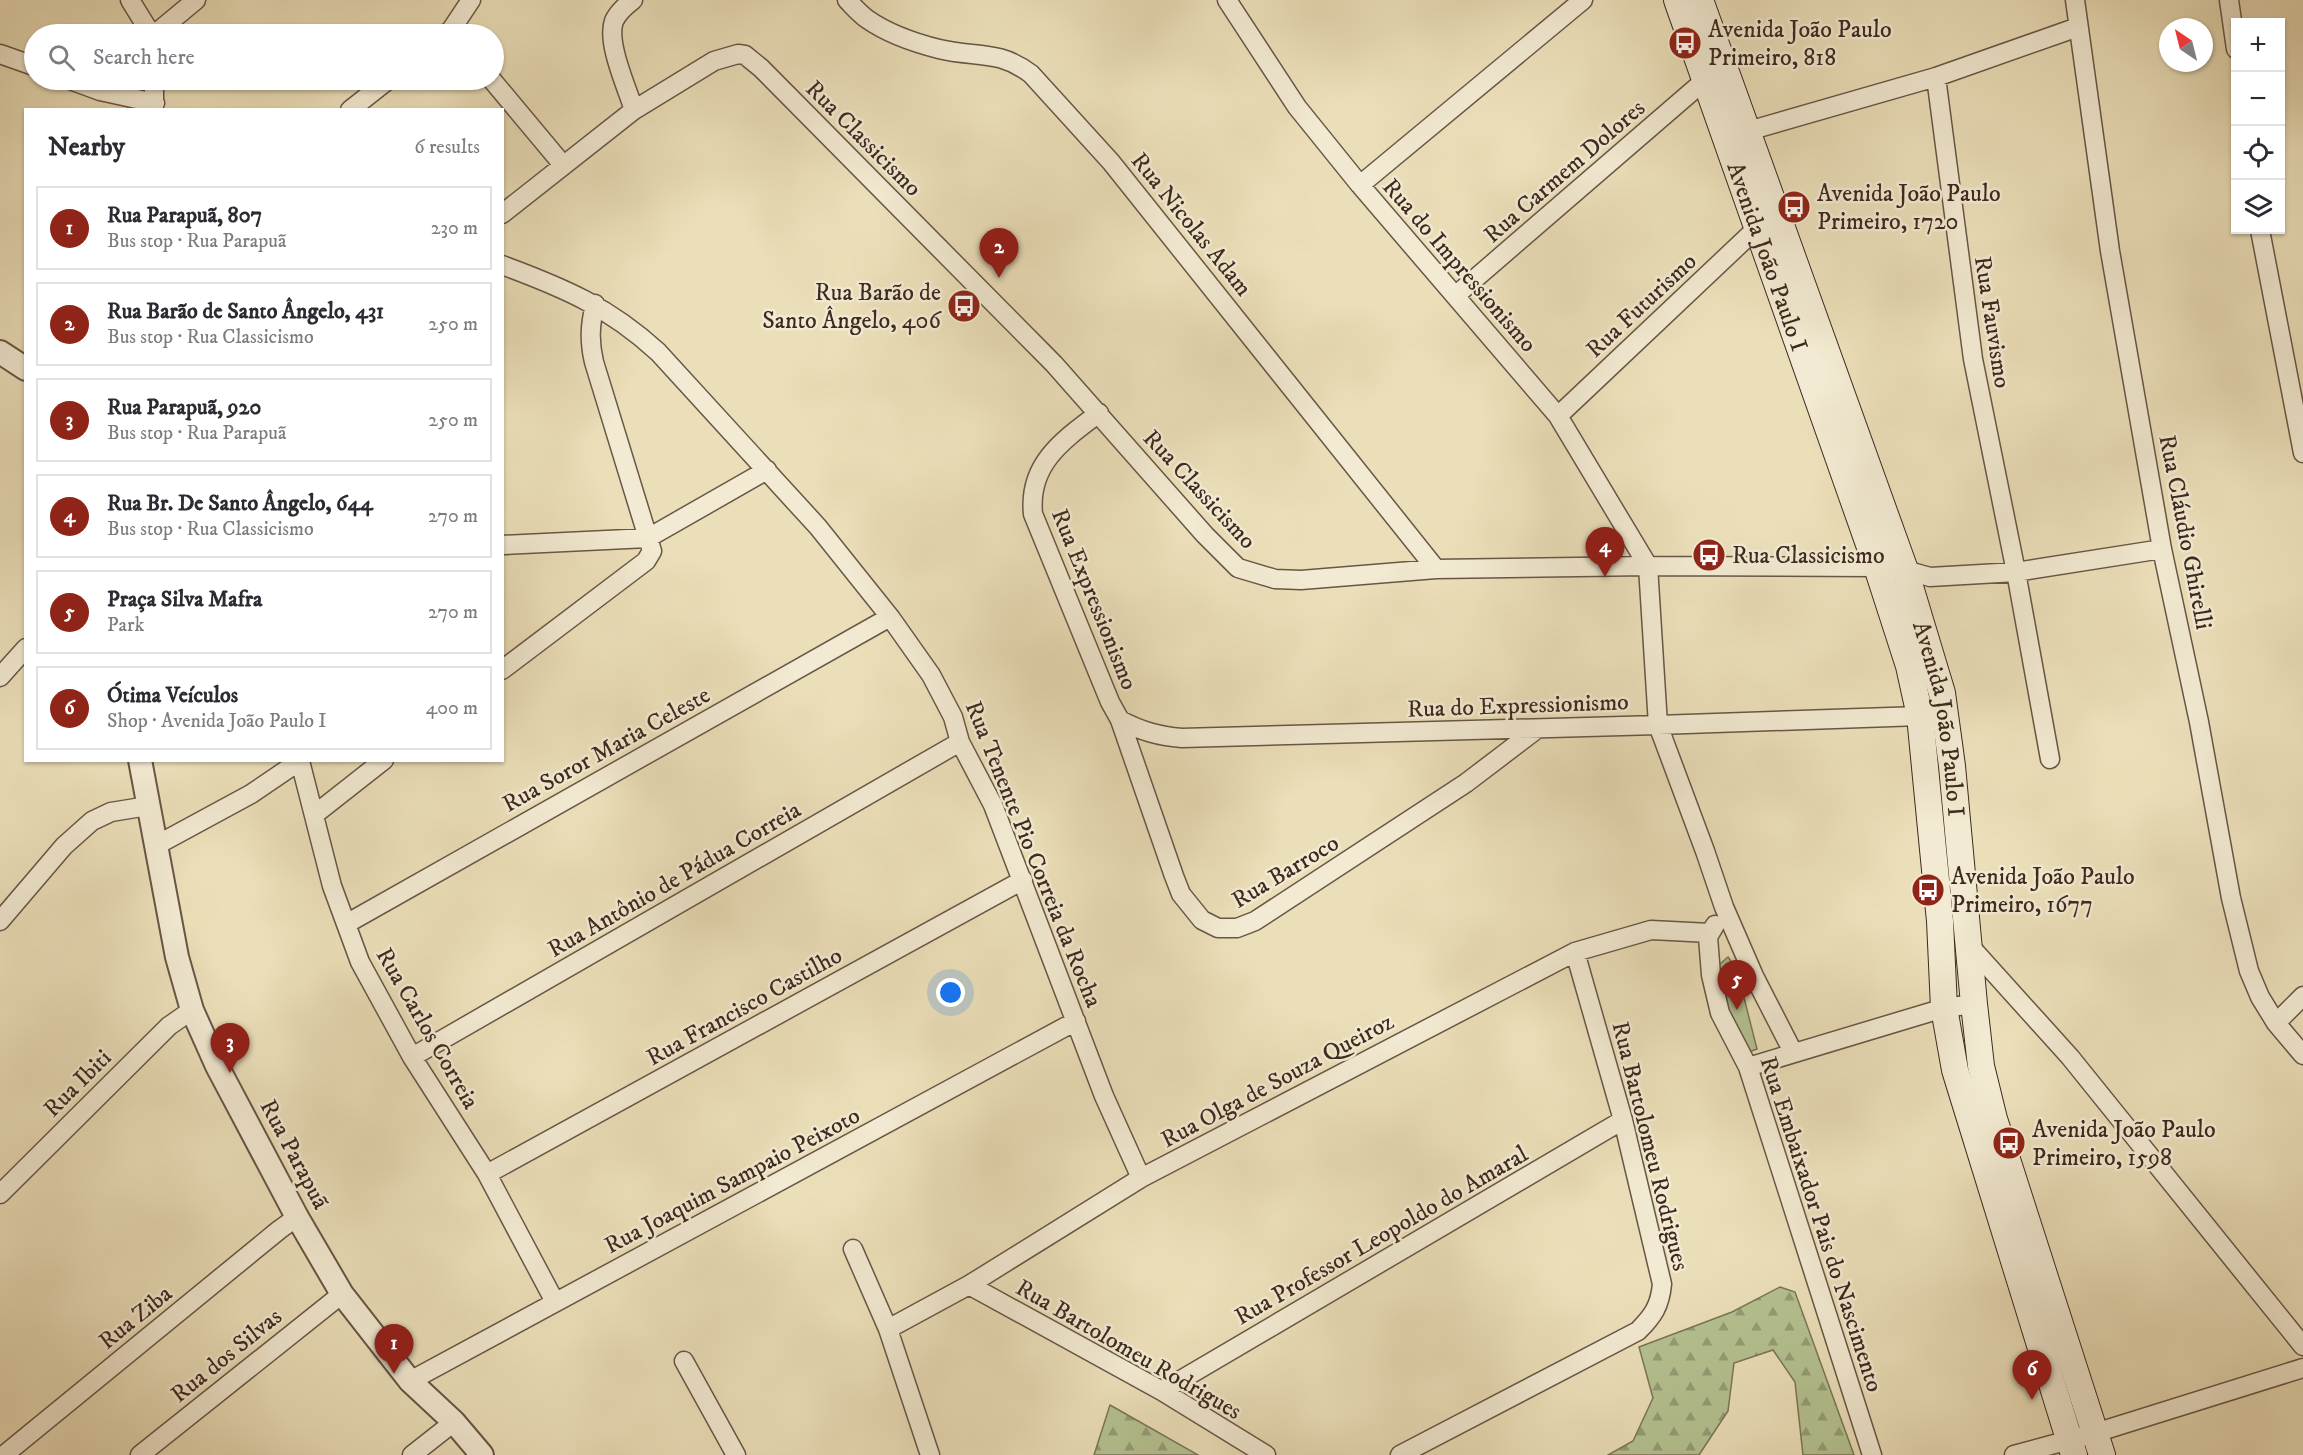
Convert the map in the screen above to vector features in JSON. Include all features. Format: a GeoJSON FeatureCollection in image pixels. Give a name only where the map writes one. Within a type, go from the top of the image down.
{"type":"FeatureCollection","features":[{"type":"Feature","properties":{"kind":"main road","name":"Avenida João Paulo I"},"geometry":{"type":"LineString","coordinates":[[1677,0],[1877,567],[1909,666],[1920,716],[1939,910],[1944,1008],[1955,1070],[2072,1447]]}},
{"type":"Feature","properties":{"kind":"main road","name":"Avenida João Paulo I"},"geometry":{"type":"LineString","coordinates":[[1700,0],[1905,570],[1942,693],[1947,716],[1981,1066],[1994,1119],[2098,1444]]}},
{"type":"Feature","properties":{"kind":"main road"},"geometry":{"type":"LineString","coordinates":[[1920,716],[1929,722],[1942,748],[1957,814]]}},
{"type":"Feature","properties":{"kind":"street"},"geometry":{"type":"LineString","coordinates":[[130,0],[146,24]]}},
{"type":"Feature","properties":{"kind":"street"},"geometry":{"type":"LineString","coordinates":[[166,24],[196,0]]}},
{"type":"Feature","properties":{"kind":"street"},"geometry":{"type":"LineString","coordinates":[[456,24],[471,0]]}},
{"type":"Feature","properties":{"kind":"street"},"geometry":{"type":"LineString","coordinates":[[504,212],[634,110],[612,35],[620,10],[633,0]]}},
{"type":"Feature","properties":{"kind":"street","name":"Rua Nicolas Adam"},"geometry":{"type":"LineString","coordinates":[[847,0],[867,19],[900,36],[940,49],[992,55],[1019,65],[1031,74],[1111,162],[1436,569]]}},
{"type":"Feature","properties":{"kind":"street","name":"Rua do Impressionismo"},"geometry":{"type":"LineString","coordinates":[[1227,0],[1298,107],[1360,185],[1558,416],[1648,566]]}},
{"type":"Feature","properties":{"kind":"street"},"geometry":{"type":"LineString","coordinates":[[1360,185],[1583,0]]}},
{"type":"Feature","properties":{"kind":"street","name":"Rua Cláudio Ghirelli"},"geometry":{"type":"LineString","coordinates":[[2075,0],[2110,251],[2162,549],[2199,722],[2238,929],[2249,971],[2260,997],[2276,1023],[2303,1055]]}},
{"type":"Feature","properties":{"kind":"street"},"geometry":{"type":"LineString","coordinates":[[2229,0],[2231,18]]}},
{"type":"Feature","properties":{"kind":"street"},"geometry":{"type":"LineString","coordinates":[[1748,130],[1936,77],[2078,27]]}},
{"type":"Feature","properties":{"kind":"street"},"geometry":{"type":"LineString","coordinates":[[0,54],[24,62]]}},
{"type":"Feature","properties":{"kind":"street","name":"Rua Classicismo"},"geometry":{"type":"LineString","coordinates":[[634,110],[714,61],[734,54],[745,55],[970,277],[1099,413],[1205,534],[1238,568],[1275,579],[1301,580],[1436,569],[1648,566],[1877,567],[1905,570],[1930,577],[2016,572],[2162,549]]}},
{"type":"Feature","properties":{"kind":"street","name":"Rua Fauvismo"},"geometry":{"type":"LineString","coordinates":[[1936,77],[1973,359],[2016,572],[2049,759]]}},
{"type":"Feature","properties":{"kind":"street","name":"Rua Carmem Dolores"},"geometry":{"type":"LineString","coordinates":[[1455,296],[1704,81]]}},
{"type":"Feature","properties":{"kind":"street"},"geometry":{"type":"LineString","coordinates":[[97,90],[154,106],[154,90]]}},
{"type":"Feature","properties":{"kind":"street"},"geometry":{"type":"LineString","coordinates":[[353,108],[375,90]]}},
{"type":"Feature","properties":{"kind":"street"},"geometry":{"type":"LineString","coordinates":[[500,90],[563,165]]}},
{"type":"Feature","properties":{"kind":"street","name":"Rua Futurismo"},"geometry":{"type":"LineString","coordinates":[[1558,416],[1757,228]]}},
{"type":"Feature","properties":{"kind":"street"},"geometry":{"type":"LineString","coordinates":[[2261,234],[2303,453]]}},
{"type":"Feature","properties":{"kind":"street","name":"Rua Tenente Pio Correia da Rocha"},"geometry":{"type":"LineString","coordinates":[[504,266],[595,304],[627,325],[658,352],[818,527],[918,655],[953,717],[960,742],[993,805],[1104,1096],[1140,1178]]}},
{"type":"Feature","properties":{"kind":"street"},"geometry":{"type":"LineString","coordinates":[[504,668],[646,561],[652,551],[592,353],[590,323],[595,304]]}},
{"type":"Feature","properties":{"kind":"street"},"geometry":{"type":"LineString","coordinates":[[0,352],[24,368]]}},
{"type":"Feature","properties":{"kind":"street","name":"Rua Expressionismo"},"geometry":{"type":"LineString","coordinates":[[1099,413],[1054,448],[1036,480],[1032,501],[1033,514],[1110,702],[1120,720]]}},
{"type":"Feature","properties":{"kind":"street"},"geometry":{"type":"LineString","coordinates":[[504,545],[648,538],[767,470]]}},
{"type":"Feature","properties":{"kind":"street"},"geometry":{"type":"LineString","coordinates":[[1648,566],[1658,725],[1724,907],[1754,976],[1793,1052]]}},
{"type":"Feature","properties":{"kind":"street","name":"Rua Soror Maria Celeste"},"geometry":{"type":"LineString","coordinates":[[346,924],[890,617]]}},
{"type":"Feature","properties":{"kind":"street"},"geometry":{"type":"LineString","coordinates":[[0,677],[24,650]]}},
{"type":"Feature","properties":{"kind":"street","name":"Rua do Expressionismo"},"geometry":{"type":"LineString","coordinates":[[1120,720],[1139,731],[1182,738],[1920,716]]}},
{"type":"Feature","properties":{"kind":"street","name":"Rua Barroco"},"geometry":{"type":"LineString","coordinates":[[1120,720],[1181,894],[1202,920],[1218,928],[1237,928],[1275,910],[1457,789],[1536,729]]}},
{"type":"Feature","properties":{"kind":"street","name":"Rua Antônio de Pádua Correia"},"geometry":{"type":"LineString","coordinates":[[412,1057],[960,742]]}},
{"type":"Feature","properties":{"kind":"street","name":"Rua Parapuã"},"geometry":{"type":"LineString","coordinates":[[140,762],[177,957],[192,1010],[217,1066],[297,1217],[342,1294],[410,1381],[454,1422],[482,1455]]}},
{"type":"Feature","properties":{"kind":"street"},"geometry":{"type":"LineString","coordinates":[[155,846],[251,794],[299,762]]}},
{"type":"Feature","properties":{"kind":"street","name":"Rua Carlos Correia"},"geometry":{"type":"LineString","coordinates":[[301,762],[332,886],[360,962],[412,1057],[487,1174],[555,1302]]}},
{"type":"Feature","properties":{"kind":"street"},"geometry":{"type":"LineString","coordinates":[[314,814],[381,762]]}},
{"type":"Feature","properties":{"kind":"street"},"geometry":{"type":"LineString","coordinates":[[0,921],[64,846],[92,821],[111,812],[148,806]]}},
{"type":"Feature","properties":{"kind":"street","name":"Rua Francisco Castilho"},"geometry":{"type":"LineString","coordinates":[[487,1174],[1023,880]]}},
{"type":"Feature","properties":{"kind":"street","name":"Rua Embaixador Pais do Nascimento"},"geometry":{"type":"LineString","coordinates":[[1724,907],[1708,937],[1709,960],[1720,1013],[1748,1067],[1872,1455]]}},
{"type":"Feature","properties":{"kind":"street","name":"Rua Olga de Souza Queiroz"},"geometry":{"type":"LineString","coordinates":[[888,1329],[969,1285],[1140,1178],[1575,952],[1652,930],[1710,933]]}},
{"type":"Feature","properties":{"kind":"street"},"geometry":{"type":"LineString","coordinates":[[1969,945],[2070,1057],[2303,1346]]}},
{"type":"Feature","properties":{"kind":"street","name":"Rua Bartolomeu Rodrigues"},"geometry":{"type":"LineString","coordinates":[[1400,1455],[1638,1331],[1656,1311],[1660,1301],[1662,1284],[1623,1120],[1575,952]]}},
{"type":"Feature","properties":{"kind":"street"},"geometry":{"type":"LineString","coordinates":[[2276,1023],[2303,996]]}},
{"type":"Feature","properties":{"kind":"street"},"geometry":{"type":"LineString","coordinates":[[1748,1067],[1944,1008],[1974,1004]]}},
{"type":"Feature","properties":{"kind":"street","name":"Rua Ibiti"},"geometry":{"type":"LineString","coordinates":[[0,1194],[169,1026],[192,1010]]}},
{"type":"Feature","properties":{"kind":"street","name":"Rua Joaquim Sampaio Peixoto"},"geometry":{"type":"LineString","coordinates":[[410,1381],[1076,1021]]}},
{"type":"Feature","properties":{"kind":"street","name":"Rua Professor Leopoldo do Amaral"},"geometry":{"type":"LineString","coordinates":[[1162,1391],[1623,1120]]}},
{"type":"Feature","properties":{"kind":"street","name":"Rua Ziba"},"geometry":{"type":"LineString","coordinates":[[4,1455],[297,1217]]}},
{"type":"Feature","properties":{"kind":"street"},"geometry":{"type":"LineString","coordinates":[[854,1249],[888,1329],[930,1455]]}},
{"type":"Feature","properties":{"kind":"street","name":"Rua Bartolomeu Rodrigues"},"geometry":{"type":"LineString","coordinates":[[969,1285],[1162,1391],[1266,1455]]}},
{"type":"Feature","properties":{"kind":"street","name":"Rua dos Silvas"},"geometry":{"type":"LineString","coordinates":[[140,1455],[342,1294]]}},
{"type":"Feature","properties":{"kind":"street"},"geometry":{"type":"LineString","coordinates":[[684,1361],[736,1455]]}},
{"type":"Feature","properties":{"kind":"street"},"geometry":{"type":"LineString","coordinates":[[2014,1455],[2098,1444],[2303,1368]]}},
{"type":"Feature","properties":{"kind":"street"},"geometry":{"type":"LineString","coordinates":[[412,1455],[454,1422]]}},
{"type":"Feature","properties":{"kind":"green space"},"geometry":{"type":"Polygon","coordinates":[[[1728,957],[1737,970],[1757,1049],[1741,1055],[1714,969],[1728,957]]]}},
{"type":"Feature","properties":{"kind":"green space"},"geometry":{"type":"Polygon","coordinates":[[[1780,1287],[1795,1292],[1854,1455],[1803,1455],[1795,1382],[1773,1350],[1734,1363],[1728,1411],[1699,1455],[1608,1455],[1633,1441],[1653,1398],[1639,1347],[1732,1312],[1780,1287]]]}},
{"type":"Feature","properties":{"kind":"green space"},"geometry":{"type":"Polygon","coordinates":[[[1110,1405],[1198,1455],[1094,1455],[1110,1405]]]}},
{"type":"Feature","properties":{"kind":"place","name":"Avenida João Paulo Primeiro, 818"},"geometry":{"type":"Point","coordinates":[1685,43]}},
{"type":"Feature","properties":{"kind":"place","name":"Avenida João Paulo Primeiro, 1720"},"geometry":{"type":"Point","coordinates":[1794,207]}},
{"type":"Feature","properties":{"kind":"place","name":"Rua Barão de Santo Ângelo, 431"},"geometry":{"type":"Point","coordinates":[999,278]}},
{"type":"Feature","properties":{"kind":"place","name":"Rua Barão de Santo Ângelo, 406"},"geometry":{"type":"Point","coordinates":[964,306]}},
{"type":"Feature","properties":{"kind":"place","name":"Rua Classicismo"},"geometry":{"type":"Point","coordinates":[1709,555]}},
{"type":"Feature","properties":{"kind":"place","name":"Rua Br. De Santo Ângelo, 644"},"geometry":{"type":"Point","coordinates":[1605,577]}},
{"type":"Feature","properties":{"kind":"place","name":"Avenida João Paulo Primeiro, 1677"},"geometry":{"type":"Point","coordinates":[1928,890]}},
{"type":"Feature","properties":{"kind":"place","name":"Praça Silva Mafra"},"geometry":{"type":"Point","coordinates":[1737,1010]}},
{"type":"Feature","properties":{"kind":"place","name":"Rua Parapuã, 920"},"geometry":{"type":"Point","coordinates":[230,1073]}},
{"type":"Feature","properties":{"kind":"place","name":"Avenida João Paulo Primeiro, 1598"},"geometry":{"type":"Point","coordinates":[2009,1143]}},
{"type":"Feature","properties":{"kind":"place","name":"Rua Parapuã, 807"},"geometry":{"type":"Point","coordinates":[394,1374]}},
{"type":"Feature","properties":{"kind":"place","name":"Ótima Veículos"},"geometry":{"type":"Point","coordinates":[2032,1400]}}]}
